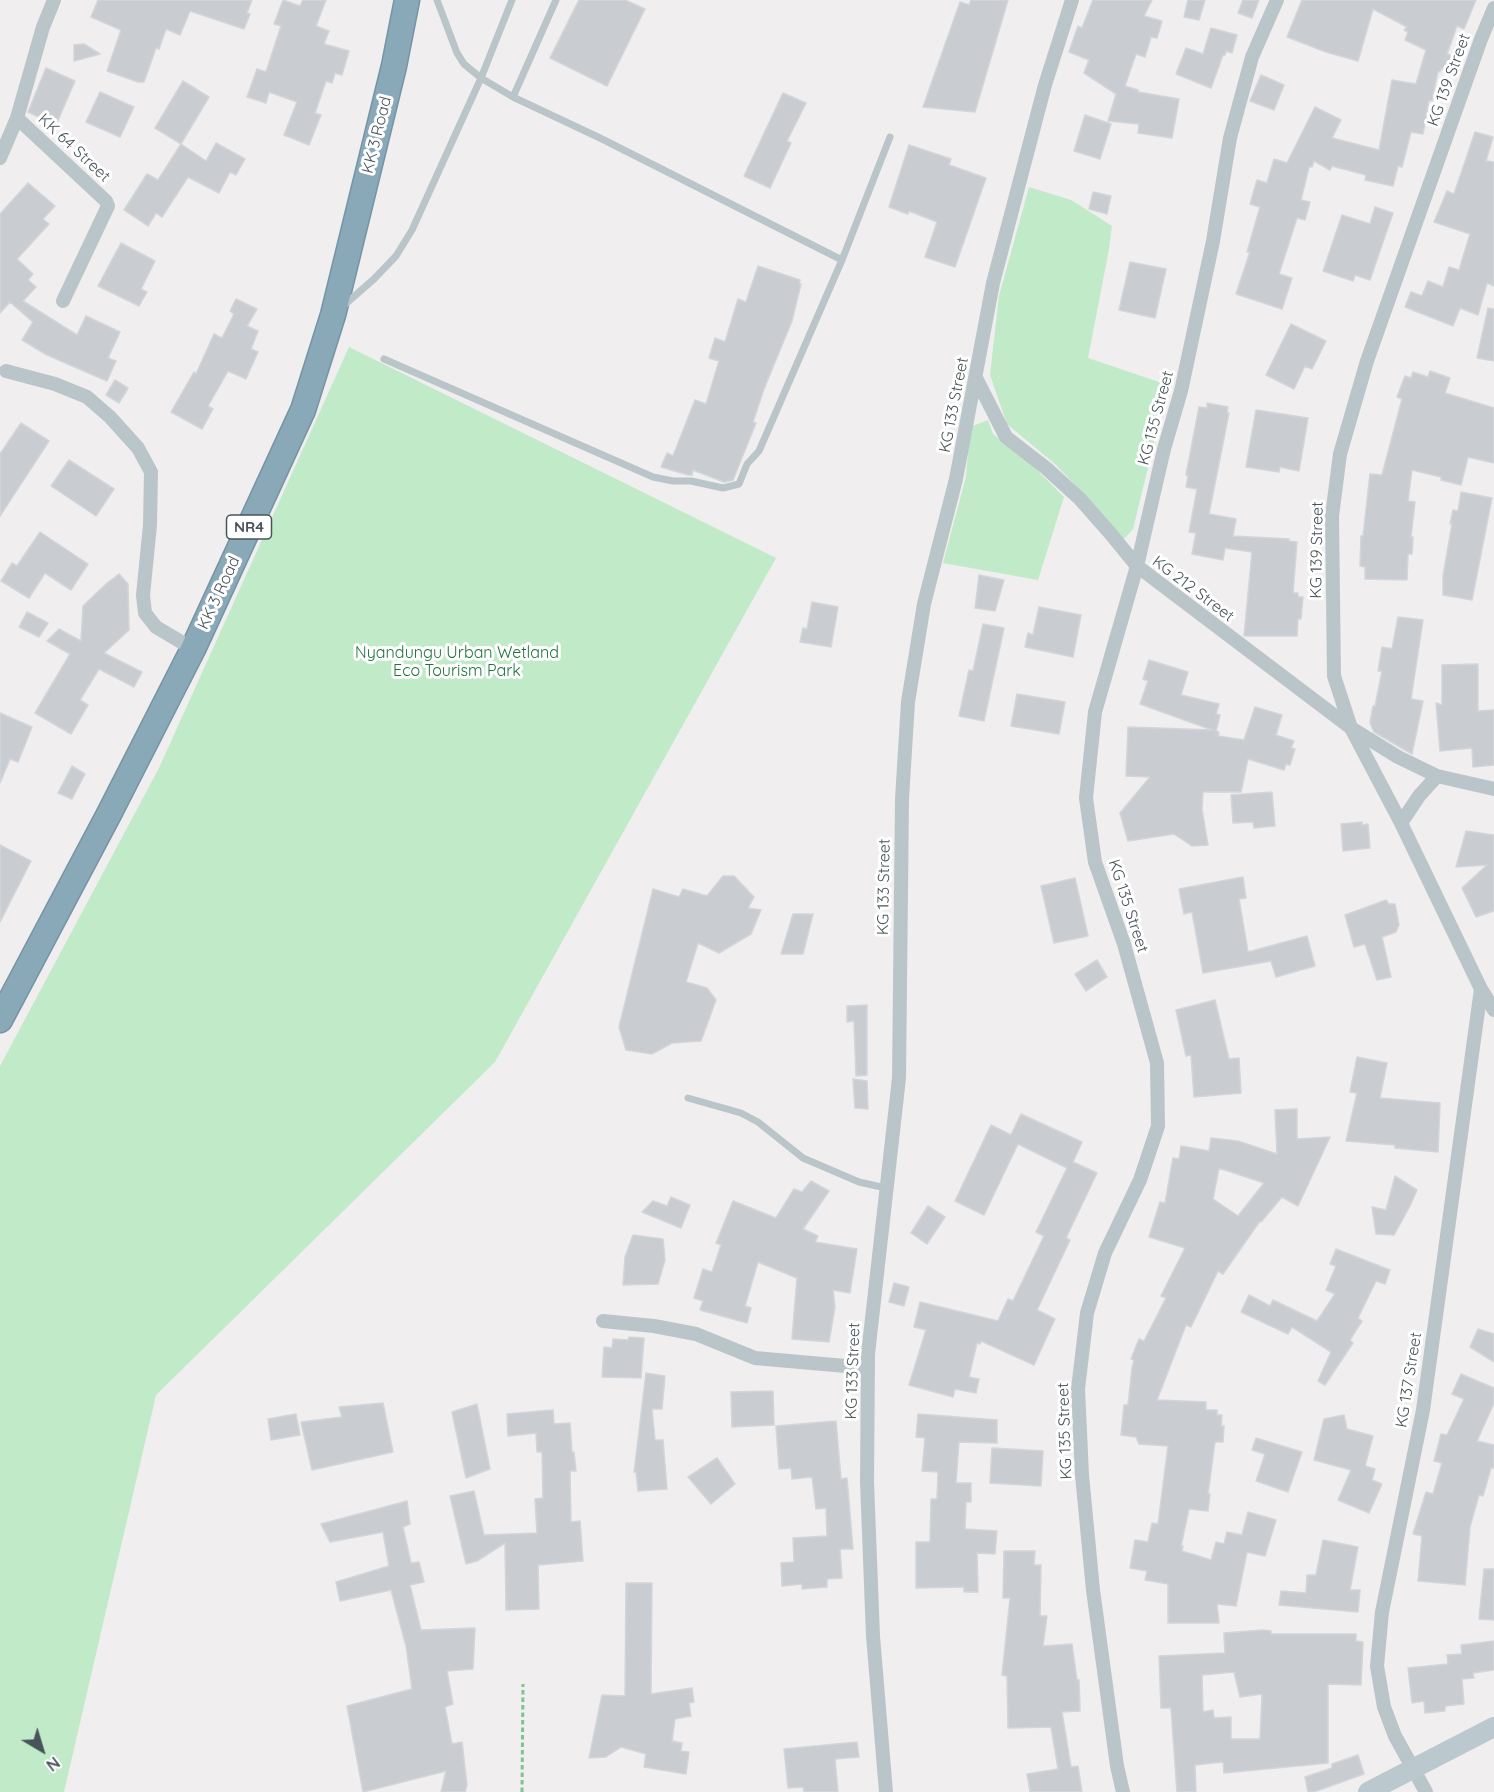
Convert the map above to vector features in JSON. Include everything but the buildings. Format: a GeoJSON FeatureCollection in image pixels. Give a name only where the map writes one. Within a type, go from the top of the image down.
{"type":"FeatureCollection","features":[{"type":"Feature","properties":{"kind":"highway","name":"KK 3 Road"},"geometry":{"type":"LineString","coordinates":[[0,1020],[193,649],[303,410],[333,315],[394,66],[407,0]]}},
{"type":"Feature","properties":{"kind":"street"},"geometry":{"type":"LineString","coordinates":[[0,158],[17,118],[43,27],[54,0]]}},
{"type":"Feature","properties":{"kind":"street","name":"KG 133 Street"},"geometry":{"type":"LineString","coordinates":[[886,1792],[872,1612],[867,1482],[868,1368],[899,1078],[901,810],[908,702],[924,604],[956,479],[993,284],[1045,85],[1072,0]]}},
{"type":"Feature","properties":{"kind":"street","name":"KG 135 Street"},"geometry":{"type":"LineString","coordinates":[[1123,1792],[1117,1766],[1093,1590],[1082,1475],[1078,1389],[1087,1313],[1105,1253],[1140,1180],[1158,1126],[1157,1063],[1124,944],[1095,862],[1086,798],[1095,712],[1137,567],[1164,449],[1181,391],[1213,241],[1230,138],[1252,57],[1277,0]]}},
{"type":"Feature","properties":{"kind":"street","name":"KG 139 Street"},"geometry":{"type":"LineString","coordinates":[[1494,8],[1367,361],[1340,454],[1332,516],[1334,676],[1351,728],[1401,823],[1481,989],[1494,1010]]}},
{"type":"Feature","properties":{"kind":"street","name":"KK 64 Street"},"geometry":{"type":"LineString","coordinates":[[17,118],[106,201],[108,206],[63,301]]}},
{"type":"Feature","properties":{"kind":"street"},"geometry":{"type":"LineString","coordinates":[[6,371],[55,384],[87,398],[110,417],[138,448],[151,472],[150,525],[143,595],[145,613],[156,627],[193,649]]}},
{"type":"Feature","properties":{"kind":"street","name":"KG 212 Street"},"geometry":{"type":"LineString","coordinates":[[976,378],[1006,437],[1046,468],[1080,499],[1137,567],[1351,728],[1398,757],[1437,776],[1494,789]]}},
{"type":"Feature","properties":{"kind":"street"},"geometry":{"type":"LineString","coordinates":[[1401,823],[1419,796],[1437,776]]}},
{"type":"Feature","properties":{"kind":"street","name":"KG 137 Street"},"geometry":{"type":"LineString","coordinates":[[1426,1792],[1395,1736],[1384,1707],[1377,1666],[1382,1612],[1423,1410],[1481,989]]}},
{"type":"Feature","properties":{"kind":"street"},"geometry":{"type":"LineString","coordinates":[[603,1321],[654,1326],[696,1334],[755,1358],[868,1368]]}},
{"type":"Feature","properties":{"kind":"street"},"geometry":{"type":"LineString","coordinates":[[1368,1792],[1494,1727]]}},
{"type":"Feature","properties":{"kind":"lane"},"geometry":{"type":"LineString","coordinates":[[437,0],[457,53],[464,64],[481,78],[513,97],[600,138],[842,260]]}},
{"type":"Feature","properties":{"kind":"lane"},"geometry":{"type":"LineString","coordinates":[[333,315],[374,279],[396,256],[406,239],[481,78],[512,0]]}},
{"type":"Feature","properties":{"kind":"lane"},"geometry":{"type":"LineString","coordinates":[[513,97],[556,0]]}},
{"type":"Feature","properties":{"kind":"lane"},"geometry":{"type":"LineString","coordinates":[[384,359],[653,477],[673,481],[691,481],[723,489],[739,484],[747,464],[759,451],[842,260],[891,136]]}},
{"type":"Feature","properties":{"kind":"lane"},"geometry":{"type":"LineString","coordinates":[[688,1098],[741,1113],[758,1122],[803,1158],[859,1182],[886,1188]]}},
{"type":"Feature","properties":{"kind":"path"},"geometry":{"type":"LineString","coordinates":[[522,1792],[523,1684]]}},
{"type":"Feature","properties":{"kind":"green space"},"geometry":{"type":"Polygon","coordinates":[[[1029,187],[1071,200],[1112,226],[1088,358],[1159,382],[1166,394],[1133,529],[1124,539],[1055,464],[1007,424],[990,375],[999,296],[1029,187]]]}},
{"type":"Feature","properties":{"kind":"green space","name":"Nyandungu Urban Wetland Eco Tourism Park"},"geometry":{"type":"Polygon","coordinates":[[[349,347],[776,558],[495,1062],[156,1395],[64,1792],[0,1792],[0,1066],[159,768],[349,347]]]}},
{"type":"Feature","properties":{"kind":"green space"},"geometry":{"type":"Polygon","coordinates":[[[988,420],[993,434],[1032,465],[1064,497],[1038,580],[943,563],[966,477],[970,427],[988,420]]]}}]}
